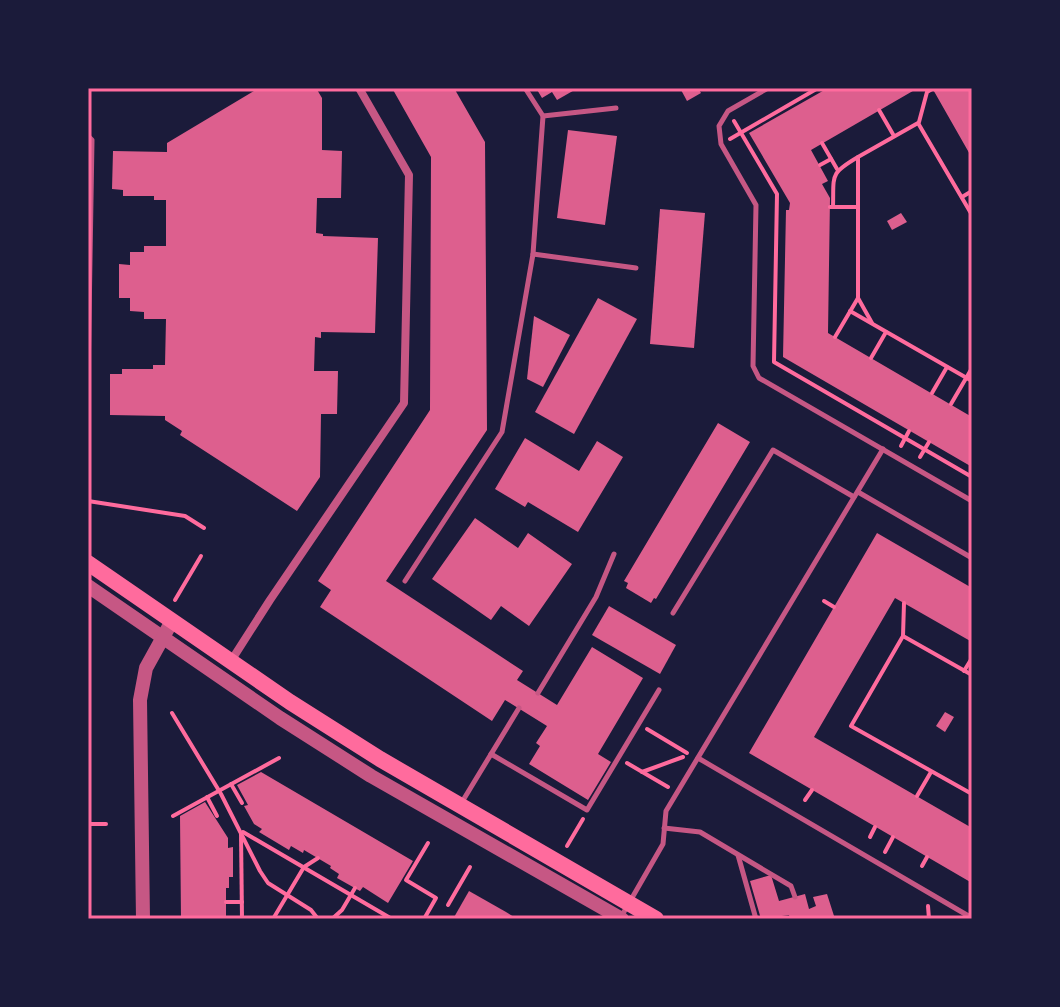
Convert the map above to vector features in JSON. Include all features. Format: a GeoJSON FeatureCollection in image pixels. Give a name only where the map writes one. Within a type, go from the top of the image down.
{"type":"FeatureCollection","features":[{"type":"Feature","properties":{"kind":"main road"},"geometry":{"type":"LineString","coordinates":[[88,563],[231,662],[624,913],[656,919]]}},
{"type":"Feature","properties":{"kind":"street"},"geometry":{"type":"LineString","coordinates":[[231,662],[404,403],[409,175],[359,88]]}},
{"type":"Feature","properties":{"kind":"street"},"geometry":{"type":"LineString","coordinates":[[88,586],[280,718],[371,776],[624,913]]}},
{"type":"Feature","properties":{"kind":"street"},"geometry":{"type":"LineString","coordinates":[[143,919],[140,700],[146,668],[172,621]]}},
{"type":"Feature","properties":{"kind":"lane"},"geometry":{"type":"LineString","coordinates":[[405,581],[502,432],[533,254],[543,116],[525,88]]}},
{"type":"Feature","properties":{"kind":"lane"},"geometry":{"type":"LineString","coordinates":[[768,88],[728,111],[719,126],[721,144],[756,205],[753,366],[759,378],[972,501]]}},
{"type":"Feature","properties":{"kind":"lane"},"geometry":{"type":"LineString","coordinates":[[543,116],[616,108]]}},
{"type":"Feature","properties":{"kind":"lane"},"geometry":{"type":"LineString","coordinates":[[88,136],[92,140],[88,380]]}},
{"type":"Feature","properties":{"kind":"lane"},"geometry":{"type":"LineString","coordinates":[[533,254],[636,268]]}},
{"type":"Feature","properties":{"kind":"lane"},"geometry":{"type":"LineString","coordinates":[[624,913],[663,844],[666,811],[883,449]]}},
{"type":"Feature","properties":{"kind":"lane"},"geometry":{"type":"LineString","coordinates":[[673,613],[773,450],[972,558]]}},
{"type":"Feature","properties":{"kind":"lane"},"geometry":{"type":"LineString","coordinates":[[538,693],[596,597],[614,554]]}},
{"type":"Feature","properties":{"kind":"lane"},"geometry":{"type":"LineString","coordinates":[[491,754],[587,810],[659,690]]}},
{"type":"Feature","properties":{"kind":"lane"},"geometry":{"type":"LineString","coordinates":[[460,806],[519,708]]}},
{"type":"Feature","properties":{"kind":"lane"},"geometry":{"type":"LineString","coordinates":[[698,758],[972,918]]}},
{"type":"Feature","properties":{"kind":"lane"},"geometry":{"type":"LineString","coordinates":[[664,828],[700,832],[791,886],[795,897]]}},
{"type":"Feature","properties":{"kind":"lane"},"geometry":{"type":"LineString","coordinates":[[737,854],[756,919]]}},
{"type":"Feature","properties":{"kind":"lane"},"geometry":{"type":"LineString","coordinates":[[757,866],[760,878]]}},
{"type":"Feature","properties":{"kind":"path"},"geometry":{"type":"LineString","coordinates":[[721,144],[818,88]]}},
{"type":"Feature","properties":{"kind":"path"},"geometry":{"type":"LineString","coordinates":[[858,207],[832,207],[837,169],[918,123],[927,92],[932,89]]}},
{"type":"Feature","properties":{"kind":"path"},"geometry":{"type":"LineString","coordinates":[[879,110],[894,137]]}},
{"type":"Feature","properties":{"kind":"path"},"geometry":{"type":"LineString","coordinates":[[728,111],[777,194],[774,362],[972,477]]}},
{"type":"Feature","properties":{"kind":"path"},"geometry":{"type":"LineString","coordinates":[[918,123],[972,215]]}},
{"type":"Feature","properties":{"kind":"path"},"geometry":{"type":"LineString","coordinates":[[822,143],[837,169]]}},
{"type":"Feature","properties":{"kind":"path"},"geometry":{"type":"LineString","coordinates":[[858,157],[858,298],[873,324]]}},
{"type":"Feature","properties":{"kind":"path"},"geometry":{"type":"LineString","coordinates":[[820,165],[831,159]]}},
{"type":"Feature","properties":{"kind":"path"},"geometry":{"type":"LineString","coordinates":[[962,197],[972,191]]}},
{"type":"Feature","properties":{"kind":"path"},"geometry":{"type":"LineString","coordinates":[[835,337],[858,298]]}},
{"type":"Feature","properties":{"kind":"path"},"geometry":{"type":"LineString","coordinates":[[850,311],[972,381]]}},
{"type":"Feature","properties":{"kind":"path"},"geometry":{"type":"LineString","coordinates":[[871,358],[887,332]]}},
{"type":"Feature","properties":{"kind":"path"},"geometry":{"type":"LineString","coordinates":[[932,393],[947,367]]}},
{"type":"Feature","properties":{"kind":"path"},"geometry":{"type":"LineString","coordinates":[[951,404],[972,368]]}},
{"type":"Feature","properties":{"kind":"path"},"geometry":{"type":"LineString","coordinates":[[895,456],[909,431]]}},
{"type":"Feature","properties":{"kind":"path"},"geometry":{"type":"LineString","coordinates":[[914,467],[929,442]]}},
{"type":"Feature","properties":{"kind":"path"},"geometry":{"type":"LineString","coordinates":[[88,501],[185,516],[204,528]]}},
{"type":"Feature","properties":{"kind":"path"},"geometry":{"type":"LineString","coordinates":[[175,600],[201,556]]}},
{"type":"Feature","properties":{"kind":"path"},"geometry":{"type":"LineString","coordinates":[[824,601],[834,607]]}},
{"type":"Feature","properties":{"kind":"path"},"geometry":{"type":"LineString","coordinates":[[904,603],[903,636],[851,726],[972,794]]}},
{"type":"Feature","properties":{"kind":"path"},"geometry":{"type":"LineString","coordinates":[[903,636],[972,675]]}},
{"type":"Feature","properties":{"kind":"path"},"geometry":{"type":"LineString","coordinates":[[964,671],[972,658]]}},
{"type":"Feature","properties":{"kind":"path"},"geometry":{"type":"LineString","coordinates":[[172,713],[219,790],[268,883],[311,910],[318,919]]}},
{"type":"Feature","properties":{"kind":"path"},"geometry":{"type":"LineString","coordinates":[[639,724],[689,755],[642,772]]}},
{"type":"Feature","properties":{"kind":"path"},"geometry":{"type":"LineString","coordinates":[[173,816],[279,758]]}},
{"type":"Feature","properties":{"kind":"path"},"geometry":{"type":"LineString","coordinates":[[619,758],[677,792]]}},
{"type":"Feature","properties":{"kind":"path"},"geometry":{"type":"LineString","coordinates":[[917,796],[931,772]]}},
{"type":"Feature","properties":{"kind":"path"},"geometry":{"type":"LineString","coordinates":[[231,784],[242,803]]}},
{"type":"Feature","properties":{"kind":"path"},"geometry":{"type":"LineString","coordinates":[[805,800],[812,790]]}},
{"type":"Feature","properties":{"kind":"path"},"geometry":{"type":"LineString","coordinates":[[207,797],[217,816]]}},
{"type":"Feature","properties":{"kind":"path"},"geometry":{"type":"LineString","coordinates":[[88,824],[106,824]]}},
{"type":"Feature","properties":{"kind":"path"},"geometry":{"type":"LineString","coordinates":[[870,837],[875,827]]}},
{"type":"Feature","properties":{"kind":"path"},"geometry":{"type":"LineString","coordinates":[[566,848],[578,828]]}},
{"type":"Feature","properties":{"kind":"path"},"geometry":{"type":"LineString","coordinates":[[241,831],[392,919]]}},
{"type":"Feature","properties":{"kind":"path"},"geometry":{"type":"LineString","coordinates":[[241,831],[242,919]]}},
{"type":"Feature","properties":{"kind":"path"},"geometry":{"type":"LineString","coordinates":[[878,863],[893,837]]}},
{"type":"Feature","properties":{"kind":"path"},"geometry":{"type":"LineString","coordinates":[[268,847],[272,840]]}},
{"type":"Feature","properties":{"kind":"path"},"geometry":{"type":"LineString","coordinates":[[424,919],[436,898],[406,880],[428,843]]}},
{"type":"Feature","properties":{"kind":"path"},"geometry":{"type":"LineString","coordinates":[[279,853],[284,846]]}},
{"type":"Feature","properties":{"kind":"path"},"geometry":{"type":"LineString","coordinates":[[922,866],[927,857]]}},
{"type":"Feature","properties":{"kind":"path"},"geometry":{"type":"LineString","coordinates":[[273,919],[304,867],[318,858]]}},
{"type":"Feature","properties":{"kind":"path"},"geometry":{"type":"LineString","coordinates":[[233,860],[241,860]]}},
{"type":"Feature","properties":{"kind":"path"},"geometry":{"type":"LineString","coordinates":[[448,905],[470,867]]}},
{"type":"Feature","properties":{"kind":"path"},"geometry":{"type":"LineString","coordinates":[[233,871],[242,871]]}},
{"type":"Feature","properties":{"kind":"path"},"geometry":{"type":"LineString","coordinates":[[339,888],[343,881]]}},
{"type":"Feature","properties":{"kind":"path"},"geometry":{"type":"LineString","coordinates":[[332,919],[342,910],[355,888]]}},
{"type":"Feature","properties":{"kind":"path"},"geometry":{"type":"LineString","coordinates":[[226,902],[242,902]]}},
{"type":"Feature","properties":{"kind":"building"},"geometry":{"type":"Polygon","coordinates":[[[259,88],[316,88],[322,98],[322,150],[342,151],[341,198],[317,198],[316,233],[323,236],[378,238],[375,333],[321,332],[321,338],[315,337],[314,371],[338,371],[337,414],[321,414],[320,477],[297,511],[180,435],[182,431],[165,420],[165,416],[110,415],[110,374],[122,374],[122,369],[153,369],[153,365],[165,365],[166,319],[144,319],[144,312],[130,311],[130,298],[119,298],[119,264],[130,265],[130,252],[144,252],[144,246],[166,246],[166,200],[154,200],[154,196],[123,196],[123,190],[112,189],[113,151],[167,152],[167,143],[259,88]]]}},
{"type":"Feature","properties":{"kind":"building"},"geometry":{"type":"Polygon","coordinates":[[[392,88],[454,88],[485,142],[487,430],[386,581],[523,671],[517,680],[557,705],[592,647],[643,678],[598,754],[611,762],[588,800],[529,764],[540,746],[536,743],[547,726],[505,700],[492,721],[320,607],[331,590],[318,581],[430,410],[431,157],[392,88]]]}},
{"type":"Feature","properties":{"kind":"building"},"geometry":{"type":"Polygon","coordinates":[[[536,88],[578,88],[557,100],[552,92],[542,98],[536,88]]]}},
{"type":"Feature","properties":{"kind":"building"},"geometry":{"type":"Polygon","coordinates":[[[680,88],[698,88],[701,93],[687,101],[680,88]]]}},
{"type":"Feature","properties":{"kind":"building"},"geometry":{"type":"Polygon","coordinates":[[[828,88],[918,88],[811,150],[828,181],[822,184],[830,198],[828,333],[972,417],[972,467],[783,357],[786,210],[789,210],[790,203],[749,133],[828,88]]]}},
{"type":"Feature","properties":{"kind":"building"},"geometry":{"type":"Polygon","coordinates":[[[932,88],[972,88],[972,158],[935,93],[932,88]]]}},
{"type":"Feature","properties":{"kind":"building"},"geometry":{"type":"Polygon","coordinates":[[[568,130],[617,136],[605,225],[557,218],[568,130]]]}},
{"type":"Feature","properties":{"kind":"building"},"geometry":{"type":"Polygon","coordinates":[[[660,209],[705,213],[694,348],[650,344],[660,209]]]}},
{"type":"Feature","properties":{"kind":"building"},"geometry":{"type":"Polygon","coordinates":[[[901,213],[907,222],[892,230],[887,221],[901,213]]]}},
{"type":"Feature","properties":{"kind":"building"},"geometry":{"type":"Polygon","coordinates":[[[598,298],[637,319],[574,434],[535,412],[598,298]]]}},
{"type":"Feature","properties":{"kind":"building"},"geometry":{"type":"Polygon","coordinates":[[[534,316],[570,335],[543,387],[527,379],[534,316]]]}},
{"type":"Feature","properties":{"kind":"building"},"geometry":{"type":"Polygon","coordinates":[[[718,423],[750,442],[651,603],[626,588],[628,583],[624,581],[718,423]]]}},
{"type":"Feature","properties":{"kind":"building"},"geometry":{"type":"Polygon","coordinates":[[[525,438],[579,471],[597,441],[623,457],[578,532],[528,502],[525,507],[495,489],[525,438]]]}},
{"type":"Feature","properties":{"kind":"building"},"geometry":{"type":"Polygon","coordinates":[[[475,518],[518,548],[528,533],[572,564],[529,626],[501,606],[491,620],[432,579],[475,518]]]}},
{"type":"Feature","properties":{"kind":"building"},"geometry":{"type":"Polygon","coordinates":[[[877,533],[972,588],[972,642],[895,598],[814,737],[972,828],[972,883],[749,753],[877,533]]]}},
{"type":"Feature","properties":{"kind":"building"},"geometry":{"type":"Polygon","coordinates":[[[609,606],[676,645],[660,674],[592,635],[609,606]]]}},
{"type":"Feature","properties":{"kind":"building"},"geometry":{"type":"Polygon","coordinates":[[[945,712],[954,717],[945,732],[936,726],[945,712]]]}},
{"type":"Feature","properties":{"kind":"building"},"geometry":{"type":"Polygon","coordinates":[[[261,772],[413,861],[388,903],[363,887],[360,891],[337,878],[339,874],[331,866],[304,850],[303,853],[291,846],[289,850],[259,832],[262,829],[254,824],[237,785],[261,772]]]}},
{"type":"Feature","properties":{"kind":"building"},"geometry":{"type":"Polygon","coordinates":[[[205,802],[228,838],[228,848],[233,847],[233,877],[229,877],[229,888],[226,888],[226,919],[181,919],[180,816],[205,802]]]}},
{"type":"Feature","properties":{"kind":"building"},"geometry":{"type":"Polygon","coordinates":[[[771,875],[779,901],[805,894],[809,909],[816,906],[813,897],[827,894],[835,919],[790,919],[789,915],[761,919],[750,881],[771,875]]]}},
{"type":"Feature","properties":{"kind":"building"},"geometry":{"type":"Polygon","coordinates":[[[469,891],[506,912],[517,919],[453,919],[469,891]]]}}]}
